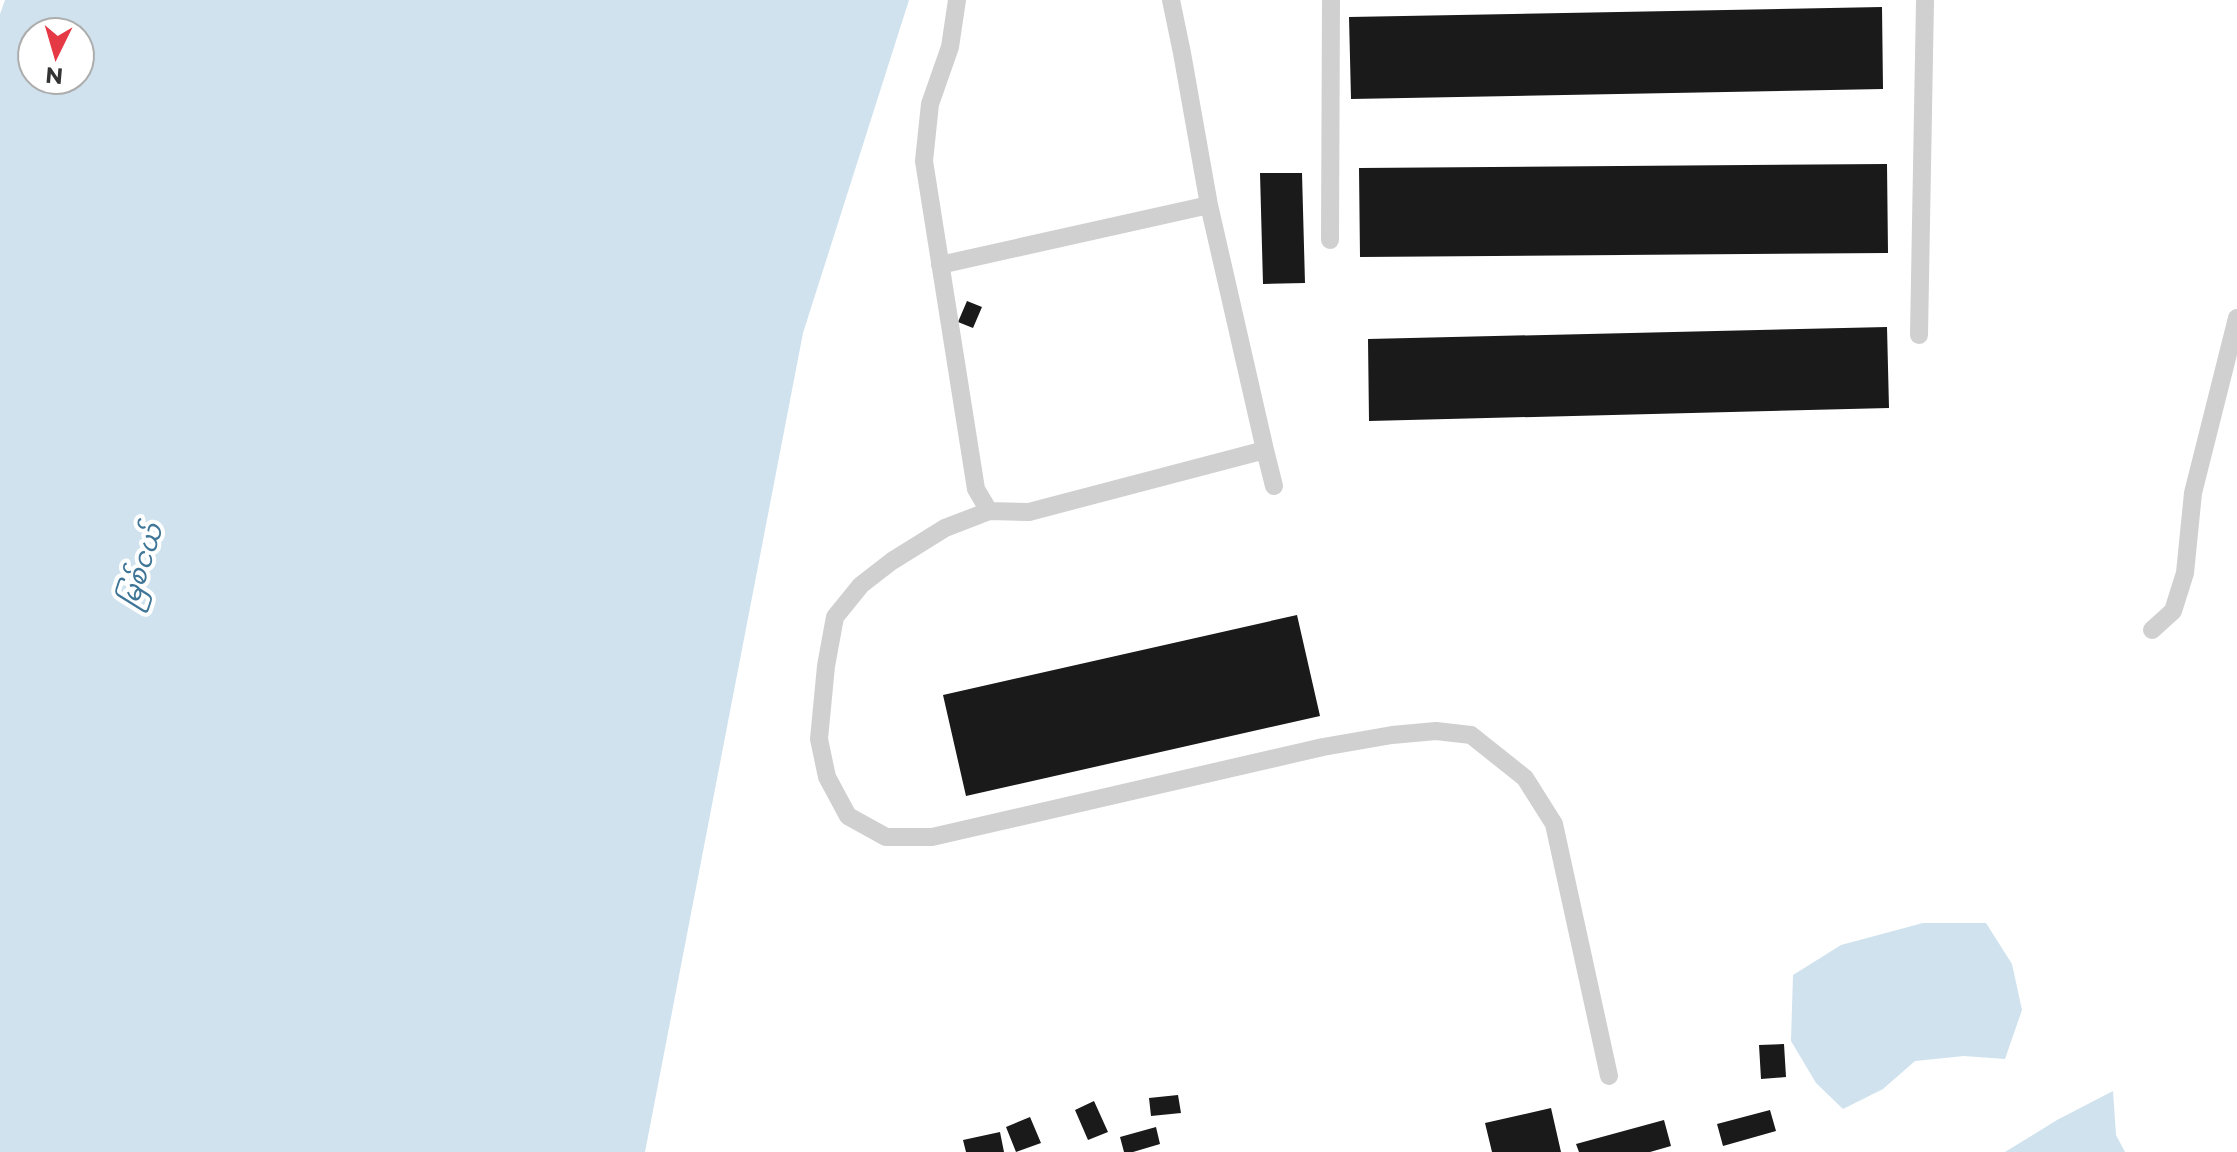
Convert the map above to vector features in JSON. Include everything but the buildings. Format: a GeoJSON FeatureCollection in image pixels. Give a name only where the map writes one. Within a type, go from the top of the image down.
{"type":"FeatureCollection","features":[{"type":"Feature","properties":{"kind":"lane"},"geometry":{"type":"LineString","coordinates":[[957,0],[950,47],[930,104],[924,161],[976,489],[989,511]]}},
{"type":"Feature","properties":{"kind":"lane"},"geometry":{"type":"LineString","coordinates":[[1171,0],[1209,205],[1274,486]]}},
{"type":"Feature","properties":{"kind":"lane"},"geometry":{"type":"LineString","coordinates":[[1330,240],[1331,0]]}},
{"type":"Feature","properties":{"kind":"lane"},"geometry":{"type":"LineString","coordinates":[[1919,335],[1925,0]]}},
{"type":"Feature","properties":{"kind":"lane"},"geometry":{"type":"LineString","coordinates":[[940,265],[1209,205]]}},
{"type":"Feature","properties":{"kind":"lane"},"geometry":{"type":"LineString","coordinates":[[2152,630],[2173,611],[2185,573],[2193,493],[2237,318]]}},
{"type":"Feature","properties":{"kind":"lane"},"geometry":{"type":"LineString","coordinates":[[1265,450],[1029,512],[989,511],[945,528],[892,561],[861,585],[835,617],[826,666],[819,739],[827,777],[848,816],[886,837],[932,837],[1323,747],[1421,732],[1471,735],[1525,778],[1554,824],[1609,1076]]}},
{"type":"Feature","properties":{"kind":"water","name":"မြစ်ငယ်"},"geometry":{"type":"Polygon","coordinates":[[[5,0],[909,0],[803,333],[645,1152],[0,1152],[0,14],[5,0]]]}},
{"type":"Feature","properties":{"kind":"water"},"geometry":{"type":"Polygon","coordinates":[[[1923,923],[1986,923],[2012,964],[2022,1010],[2005,1059],[1964,1056],[1915,1061],[1883,1089],[1843,1109],[1816,1083],[1791,1041],[1793,975],[1841,945],[1923,923]]]}},
{"type":"Feature","properties":{"kind":"water"},"geometry":{"type":"Polygon","coordinates":[[[2113,1091],[2116,1135],[2125,1152],[2005,1152],[2057,1120],[2113,1091]]]}}]}
